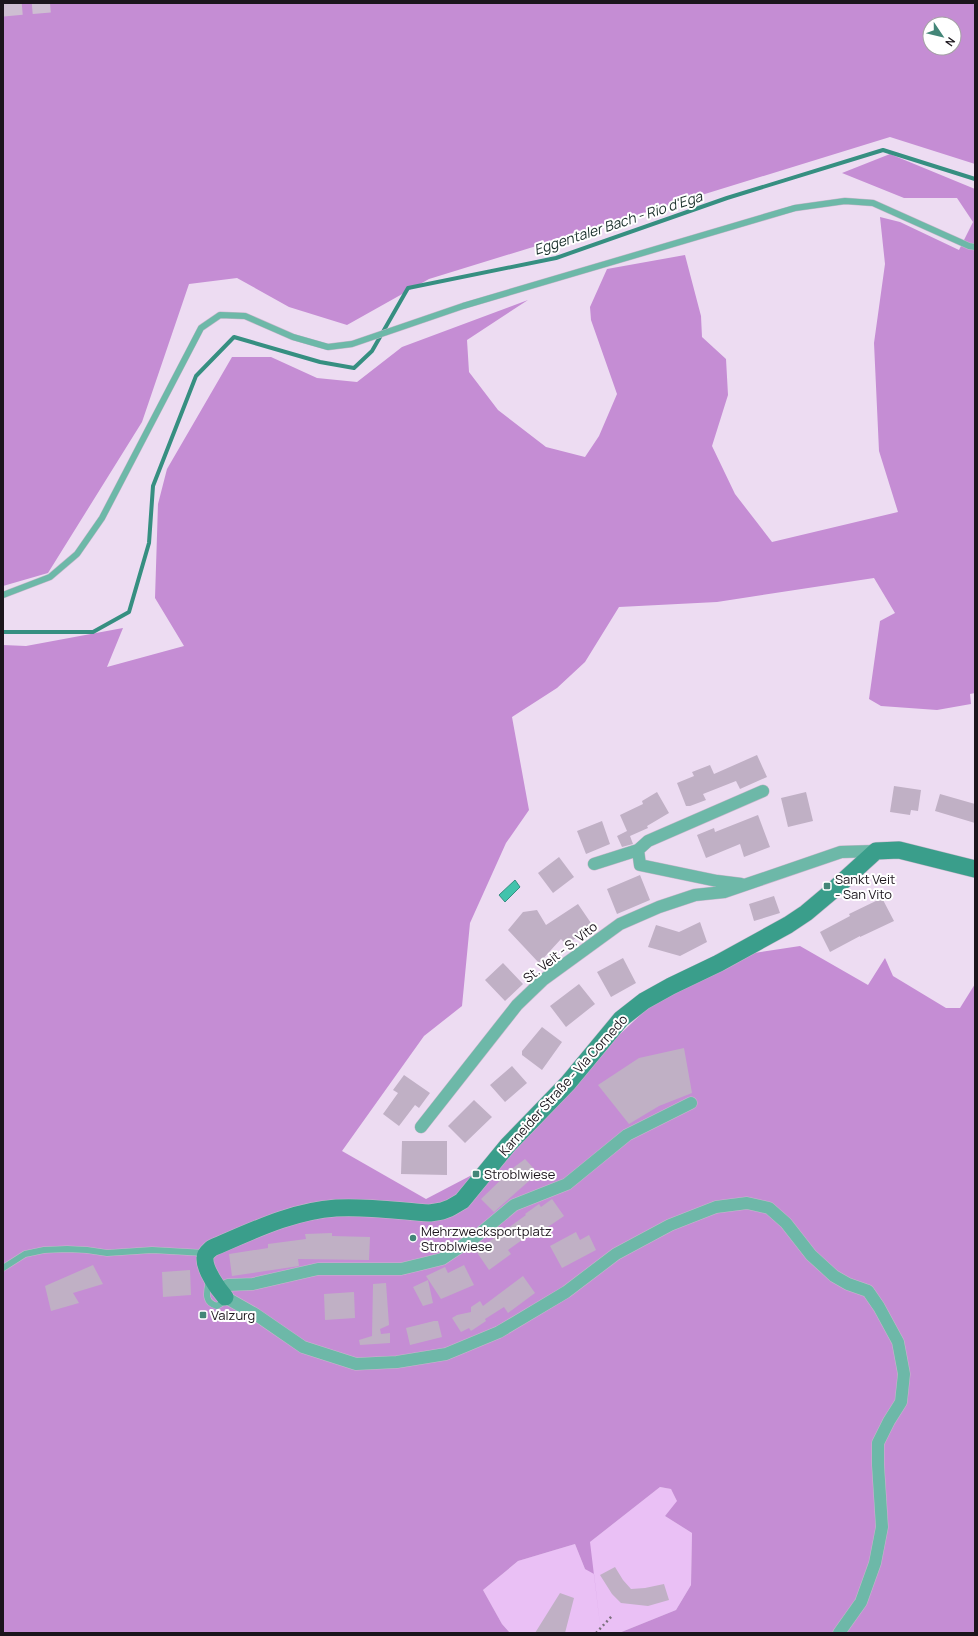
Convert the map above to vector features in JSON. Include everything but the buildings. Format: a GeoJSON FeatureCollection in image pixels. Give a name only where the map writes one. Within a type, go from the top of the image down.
{"type":"FeatureCollection","features":[{"type":"Feature","properties":{"kind":"street"},"geometry":{"type":"LineString","coordinates":[[594,864],[638,850],[648,841],[763,792]]}},
{"type":"Feature","properties":{"kind":"street","name":"St. Veit - S. Vito"},"geometry":{"type":"LineString","coordinates":[[638,850],[640,865],[717,881],[746,885]]}},
{"type":"Feature","properties":{"kind":"street"},"geometry":{"type":"LineString","coordinates":[[876,851],[899,850],[975,869]]}},
{"type":"Feature","properties":{"kind":"street","name":"St. Veit - S. Vito"},"geometry":{"type":"LineString","coordinates":[[422,1127],[517,1005],[543,980],[620,924],[659,907],[695,895],[724,892],[841,852],[876,851]]}},
{"type":"Feature","properties":{"kind":"street","name":"Karneider Straße - Via Cornedo"},"geometry":{"type":"LineString","coordinates":[[207,1253],[212,1248],[277,1220],[304,1214],[334,1208],[430,1213],[450,1208],[462,1201],[508,1145],[568,1083],[621,1019],[644,1001],[719,963],[788,925],[816,904],[876,851]]}},
{"type":"Feature","properties":{"kind":"street"},"geometry":{"type":"LineString","coordinates":[[222,1294],[228,1286],[253,1284],[318,1269],[402,1269],[442,1259],[478,1236],[514,1205],[567,1184],[627,1135],[691,1104]]}},
{"type":"Feature","properties":{"kind":"street"},"geometry":{"type":"LineString","coordinates":[[207,1253],[205,1258],[206,1264],[222,1294],[303,1348],[356,1364],[397,1362],[446,1354],[499,1332],[566,1292],[616,1254],[670,1225],[716,1207],[747,1203],[769,1208],[786,1223],[811,1255],[834,1276],[848,1284],[868,1291],[879,1307],[898,1342],[904,1374],[901,1402],[878,1443],[882,1527],[875,1563],[861,1602],[839,1633]]}},
{"type":"Feature","properties":{"kind":"lane"},"geometry":{"type":"LineString","coordinates":[[3,595],[50,577],[77,554],[102,518],[201,328],[220,315],[245,316],[293,337],[328,347],[352,344],[463,306],[788,210],[845,201],[873,203],[969,246],[975,247]]}},
{"type":"Feature","properties":{"kind":"lane"},"geometry":{"type":"LineString","coordinates":[[3,1268],[25,1254],[44,1250],[74,1249],[107,1253],[152,1250],[207,1253]]}},
{"type":"Feature","properties":{"kind":"path"},"geometry":{"type":"LineString","coordinates":[[596,1633],[612,1616]]}},
{"type":"Feature","properties":{"kind":"shaded area"},"geometry":{"type":"Polygon","coordinates":[[[3,3],[975,3],[975,164],[890,137],[429,279],[347,325],[289,307],[237,278],[189,284],[142,422],[48,573],[3,586],[3,3]]]}},
{"type":"Feature","properties":{"kind":"shaded area"},"geometry":{"type":"Polygon","coordinates":[[[890,154],[975,189],[975,693],[970,694],[971,704],[937,710],[881,706],[869,699],[880,621],[895,613],[874,578],[717,602],[619,607],[585,662],[557,688],[512,717],[529,810],[506,843],[470,923],[462,1006],[424,1036],[342,1151],[426,1199],[491,1165],[561,1090],[671,986],[748,954],[800,946],[868,985],[885,958],[893,976],[946,1008],[960,1008],[975,984],[975,1633],[619,1633],[676,1610],[691,1585],[692,1533],[665,1516],[677,1501],[671,1489],[660,1487],[590,1542],[594,1574],[585,1569],[575,1544],[518,1561],[483,1590],[502,1624],[510,1633],[3,1633],[3,645],[26,646],[123,628],[107,667],[184,646],[155,598],[158,504],[167,469],[232,357],[271,357],[317,378],[357,382],[402,347],[528,300],[467,340],[469,372],[498,410],[546,447],[585,457],[599,436],[617,394],[591,320],[590,307],[607,269],[685,255],[701,316],[702,337],[726,359],[728,395],[712,446],[735,494],[772,542],[898,512],[879,451],[874,343],[885,264],[880,217],[900,222],[959,250],[973,222],[957,198],[904,198],[842,173],[890,154]]]}},
{"type":"Feature","properties":{"kind":"shaded area"},"geometry":{"type":"Polygon","coordinates":[[[515,880],[520,887],[505,902],[499,895],[515,880]]]}},
{"type":"Feature","properties":{"kind":"shaded area"},"geometry":{"type":"Polygon","coordinates":[[[660,1487],[671,1489],[678,1501],[665,1516],[692,1533],[691,1585],[676,1610],[619,1633],[510,1633],[502,1624],[483,1590],[518,1561],[575,1544],[585,1569],[590,1542],[660,1487]]]}},
{"type":"Feature","properties":{"kind":"waterway","name":"Eggentaler Bach - Rio d'Ega"},"geometry":{"type":"LineString","coordinates":[[3,632],[93,632],[129,612],[149,543],[153,486],[196,376],[234,337],[320,362],[354,368],[372,351],[408,288],[556,258],[727,198],[883,150],[975,179]]}},
{"type":"Feature","properties":{"kind":"tunnel"},"geometry":{"type":"LineString","coordinates":[[3,7],[50,3]]}},
{"type":"Feature","properties":{"kind":"place","name":"Sankt Veit - San Vito"},"geometry":{"type":"Point","coordinates":[827,886]}},
{"type":"Feature","properties":{"kind":"place","name":"Stroblwiese"},"geometry":{"type":"Point","coordinates":[476,1174]}},
{"type":"Feature","properties":{"kind":"place","name":"Mehrzwecksportplatz Stroblwiese"},"geometry":{"type":"Point","coordinates":[413,1238]}},
{"type":"Feature","properties":{"kind":"place","name":"Valzurg"},"geometry":{"type":"Point","coordinates":[203,1315]}}]}
